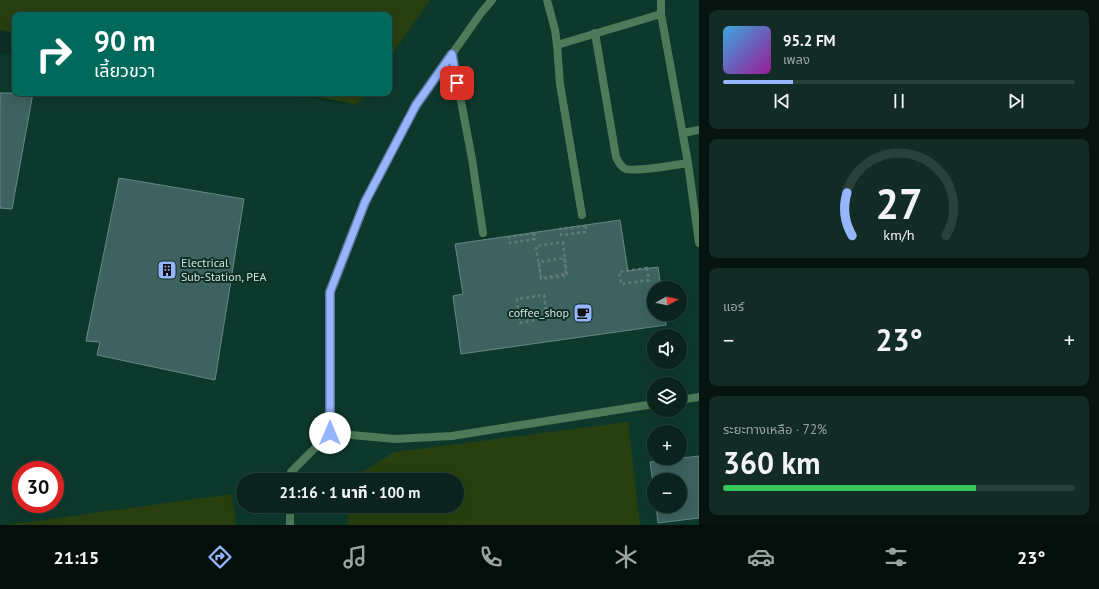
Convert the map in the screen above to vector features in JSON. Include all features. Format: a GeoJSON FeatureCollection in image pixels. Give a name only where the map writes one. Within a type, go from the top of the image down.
{"type":"FeatureCollection","features":[{"type":"Feature","properties":{"kind":"street"},"geometry":{"type":"LineString","coordinates":[[291,473],[330,433],[330,292],[365,202],[416,105],[481,13],[492,0]]}},
{"type":"Feature","properties":{"kind":"street"},"geometry":{"type":"LineString","coordinates":[[547,0],[557,45],[560,84],[582,215]]}},
{"type":"Feature","properties":{"kind":"street"},"geometry":{"type":"LineString","coordinates":[[661,0],[661,14],[688,163],[699,243]]}},
{"type":"Feature","properties":{"kind":"street"},"geometry":{"type":"LineString","coordinates":[[557,45],[661,14]]}},
{"type":"Feature","properties":{"kind":"street"},"geometry":{"type":"LineString","coordinates":[[595,33],[616,158],[620,166],[626,169],[637,170],[688,163]]}},
{"type":"Feature","properties":{"kind":"street"},"geometry":{"type":"LineString","coordinates":[[452,54],[464,126],[472,159],[483,233]]}},
{"type":"Feature","properties":{"kind":"street"},"geometry":{"type":"LineString","coordinates":[[682,133],[699,130]]}},
{"type":"Feature","properties":{"kind":"street"},"geometry":{"type":"LineString","coordinates":[[687,399],[699,398]]}},
{"type":"Feature","properties":{"kind":"street"},"geometry":{"type":"LineString","coordinates":[[330,433],[395,439],[452,436],[647,405]]}},
{"type":"Feature","properties":{"kind":"street"},"geometry":{"type":"LineString","coordinates":[[290,513],[290,525]]}},
{"type":"Feature","properties":{"kind":"path"},"geometry":{"type":"LineString","coordinates":[[534,233],[535,239],[510,243],[509,237],[534,233]]}},
{"type":"Feature","properties":{"kind":"path"},"geometry":{"type":"LineString","coordinates":[[563,242],[567,276],[541,279],[536,246],[563,242]]}},
{"type":"Feature","properties":{"kind":"path"},"geometry":{"type":"LineString","coordinates":[[564,258],[566,274],[541,278],[538,262],[564,258]]}},
{"type":"Feature","properties":{"kind":"path"},"geometry":{"type":"LineString","coordinates":[[647,268],[649,280],[620,284],[619,272],[647,268]]}},
{"type":"Feature","properties":{"kind":"path"},"geometry":{"type":"LineString","coordinates":[[544,295],[547,318],[520,323],[517,299],[544,295]]}},
{"type":"Feature","properties":{"kind":"shaded area"},"geometry":{"type":"Polygon","coordinates":[[[0,0],[430,0],[392,55],[392,12],[12,12],[12,32],[0,30],[0,0]]]}},
{"type":"Feature","properties":{"kind":"shaded area"},"geometry":{"type":"Polygon","coordinates":[[[430,0],[699,0],[699,525],[0,525],[0,53],[12,55],[12,96],[295,96],[357,105],[364,96],[392,96],[392,55],[430,0]]]}},
{"type":"Feature","properties":{"kind":"shaded area"},"geometry":{"type":"Polygon","coordinates":[[[314,96],[364,96],[357,105],[314,96]]]}},
{"type":"Feature","properties":{"kind":"shaded area"},"geometry":{"type":"Polygon","coordinates":[[[628,422],[640,525],[347,525],[348,513],[464,513],[464,473],[361,473],[394,452],[628,422]]]}},
{"type":"Feature","properties":{"kind":"shaded area"},"geometry":{"type":"Polygon","coordinates":[[[232,494],[236,525],[7,525],[232,494]]]}},
{"type":"Feature","properties":{"kind":"building"},"geometry":{"type":"Polygon","coordinates":[[[0,93],[12,93],[12,96],[32,96],[12,209],[0,208],[0,93]]]}},
{"type":"Feature","properties":{"kind":"building","name":"Electrical Sub-Station, PEA"},"geometry":{"type":"Polygon","coordinates":[[[119,178],[244,199],[215,380],[97,355],[100,342],[86,341],[119,178]]]}},
{"type":"Feature","properties":{"kind":"building"},"geometry":{"type":"Polygon","coordinates":[[[620,220],[628,271],[658,267],[660,281],[647,281],[647,321],[666,321],[666,325],[461,354],[453,296],[463,294],[455,244],[620,220]]]}},
{"type":"Feature","properties":{"kind":"building"},"geometry":{"type":"Polygon","coordinates":[[[699,456],[699,518],[658,523],[657,513],[687,513],[687,473],[652,473],[650,465],[687,465],[687,457],[699,456]]]}},
{"type":"Feature","properties":{"kind":"place","name":"Electrical Sub-Station, PEA"},"geometry":{"type":"Point","coordinates":[167,270]}},
{"type":"Feature","properties":{"kind":"place","name":"coffee_shop"},"geometry":{"type":"Point","coordinates":[583,313]}},
{"type":"Feature","properties":{"kind":"route"},"geometry":{"type":"LineString","coordinates":[[330,433],[330,292],[365,202],[416,105],[452,54],[457,83]]}}]}
